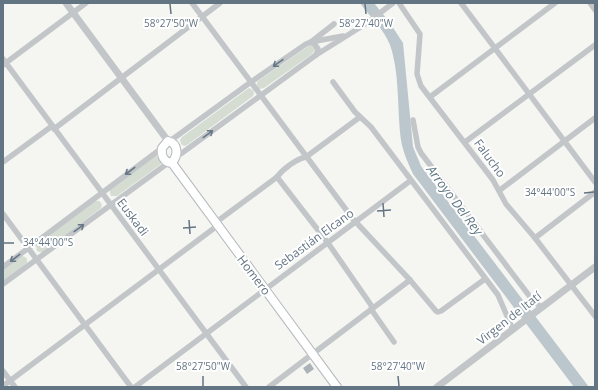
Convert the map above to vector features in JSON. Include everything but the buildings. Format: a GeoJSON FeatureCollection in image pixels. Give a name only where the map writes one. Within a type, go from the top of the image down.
{"type":"FeatureCollection","features":[{"type":"Feature","properties":{"kind":"main road"},"geometry":{"type":"LineString","coordinates":[[169,141],[176,149],[172,161],[162,156],[162,148],[169,141]]}},
{"type":"Feature","properties":{"kind":"main road","name":"Homero"},"geometry":{"type":"LineString","coordinates":[[172,161],[216,224],[337,387]]}},
{"type":"Feature","properties":{"kind":"street"},"geometry":{"type":"LineString","coordinates":[[66,3],[169,141],[251,82],[311,42],[334,24]]}},
{"type":"Feature","properties":{"kind":"street"},"geometry":{"type":"LineString","coordinates":[[4,63],[86,3]]}},
{"type":"Feature","properties":{"kind":"street"},"geometry":{"type":"LineString","coordinates":[[192,3],[357,222],[438,312],[485,279]]}},
{"type":"Feature","properties":{"kind":"street"},"geometry":{"type":"LineString","coordinates":[[3,162],[122,78],[220,3]]}},
{"type":"Feature","properties":{"kind":"street"},"geometry":{"type":"LineString","coordinates":[[3,284],[316,55],[368,22],[393,3]]}},
{"type":"Feature","properties":{"kind":"street","name":"Falucho"},"geometry":{"type":"LineString","coordinates":[[399,3],[420,34],[417,74],[418,81],[500,190],[506,204],[535,238],[595,316]]}},
{"type":"Feature","properties":{"kind":"street"},"geometry":{"type":"LineString","coordinates":[[461,3],[595,182]]}},
{"type":"Feature","properties":{"kind":"street"},"geometry":{"type":"LineString","coordinates":[[430,97],[555,3]]}},
{"type":"Feature","properties":{"kind":"street"},"geometry":{"type":"LineString","coordinates":[[590,3],[595,10]]}},
{"type":"Feature","properties":{"kind":"street"},"geometry":{"type":"LineString","coordinates":[[311,42],[345,36]]}},
{"type":"Feature","properties":{"kind":"street"},"geometry":{"type":"LineString","coordinates":[[311,42],[318,49],[316,55]]}},
{"type":"Feature","properties":{"kind":"street"},"geometry":{"type":"LineString","coordinates":[[465,142],[595,45]]}},
{"type":"Feature","properties":{"kind":"street","name":"Euskadi"},"geometry":{"type":"LineString","coordinates":[[4,63],[246,387]]}},
{"type":"Feature","properties":{"kind":"street"},"geometry":{"type":"LineString","coordinates":[[333,82],[360,117],[371,127],[500,299],[516,328]]}},
{"type":"Feature","properties":{"kind":"street"},"geometry":{"type":"LineString","coordinates":[[3,386],[159,269],[300,158],[306,156],[360,117]]}},
{"type":"Feature","properties":{"kind":"street"},"geometry":{"type":"LineString","coordinates":[[500,190],[595,118]]}},
{"type":"Feature","properties":{"kind":"street"},"geometry":{"type":"LineString","coordinates":[[413,120],[418,147],[421,153],[539,309]]}},
{"type":"Feature","properties":{"kind":"street"},"geometry":{"type":"LineString","coordinates":[[3,267],[162,148]]}},
{"type":"Feature","properties":{"kind":"street"},"geometry":{"type":"LineString","coordinates":[[276,177],[328,243],[394,342]]}},
{"type":"Feature","properties":{"kind":"street","name":"Sebastián Elcano"},"geometry":{"type":"LineString","coordinates":[[135,387],[410,181]]}},
{"type":"Feature","properties":{"kind":"street"},"geometry":{"type":"LineString","coordinates":[[535,238],[595,192]]}},
{"type":"Feature","properties":{"kind":"street"},"geometry":{"type":"LineString","coordinates":[[3,214],[131,387]]}},
{"type":"Feature","properties":{"kind":"street","name":"Virgen de Itatí"},"geometry":{"type":"LineString","coordinates":[[438,387],[595,267]]}},
{"type":"Feature","properties":{"kind":"street"},"geometry":{"type":"LineString","coordinates":[[268,387],[410,280]]}},
{"type":"Feature","properties":{"kind":"street"},"geometry":{"type":"LineString","coordinates":[[3,371],[15,387]]}},
{"type":"Feature","properties":{"kind":"shaded area"},"geometry":{"type":"Polygon","coordinates":[[[360,3],[374,3],[390,23],[403,43],[413,147],[421,166],[589,387],[574,387],[413,174],[404,153],[401,140],[397,79],[390,45],[381,28],[360,3]]]}},
{"type":"Feature","properties":{"kind":"shaded area"},"geometry":{"type":"Polygon","coordinates":[[[310,45],[315,49],[312,54],[264,88],[259,89],[257,85],[258,81],[310,45]]]}},
{"type":"Feature","properties":{"kind":"shaded area"},"geometry":{"type":"Polygon","coordinates":[[[249,88],[253,90],[253,96],[187,145],[184,146],[181,144],[180,140],[182,137],[249,88]]]}},
{"type":"Feature","properties":{"kind":"shaded area"},"geometry":{"type":"Polygon","coordinates":[[[155,156],[160,157],[162,161],[161,164],[117,196],[111,196],[110,190],[155,156]]]}},
{"type":"Feature","properties":{"kind":"shaded area"},"geometry":{"type":"Polygon","coordinates":[[[95,201],[101,203],[101,208],[43,252],[37,251],[36,245],[95,201]]]}},
{"type":"Feature","properties":{"kind":"shaded area"},"geometry":{"type":"Polygon","coordinates":[[[21,256],[26,258],[26,264],[3,281],[3,269],[21,256]]]}},
{"type":"Feature","properties":{"kind":"water label","name":"Arroyo Del Rey"},"geometry":{"type":"Point","coordinates":[455,200]}}]}
